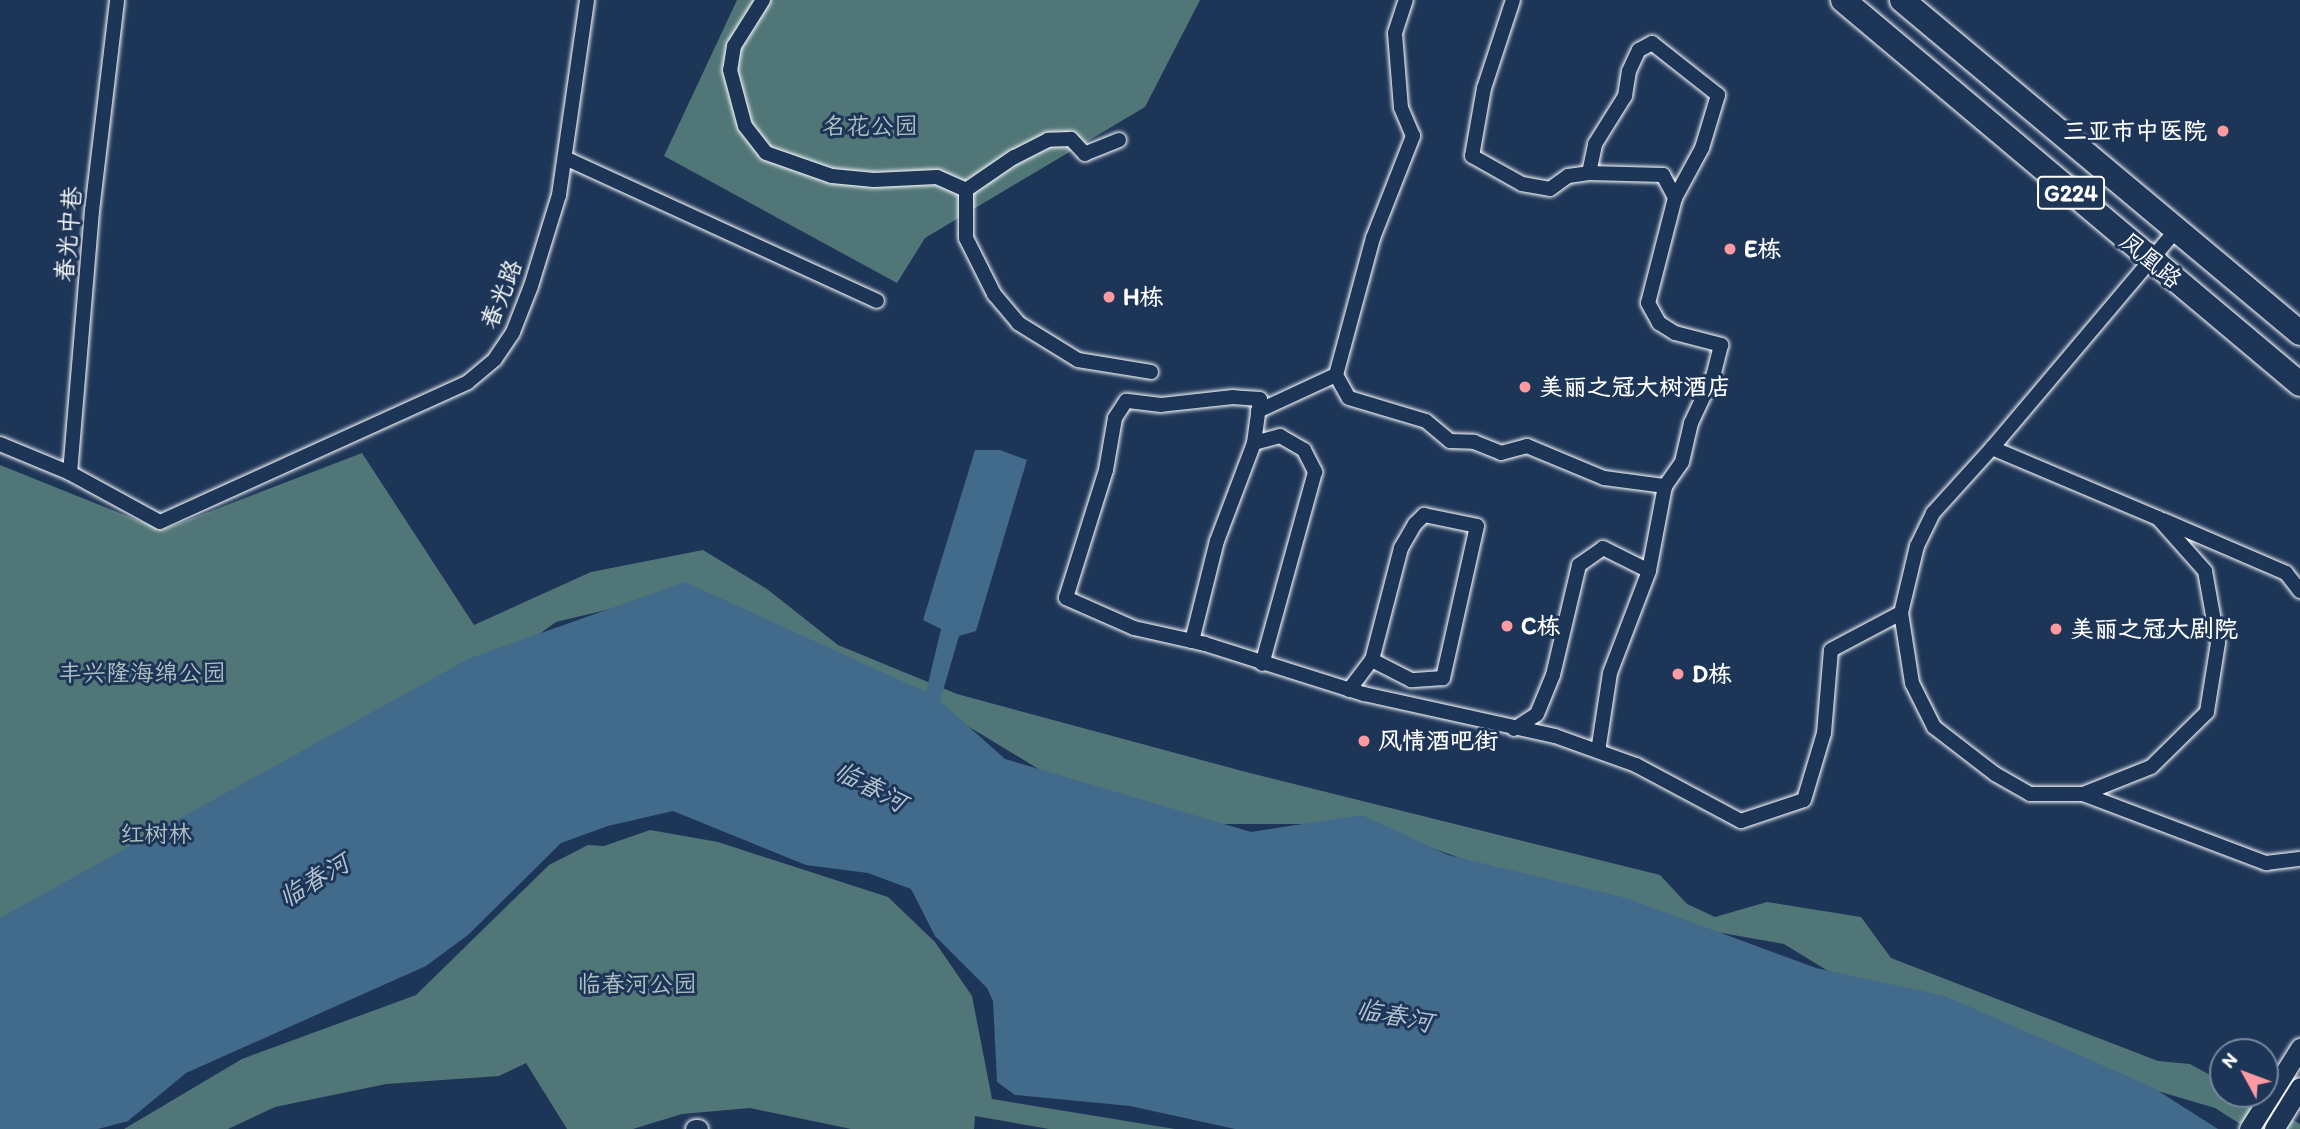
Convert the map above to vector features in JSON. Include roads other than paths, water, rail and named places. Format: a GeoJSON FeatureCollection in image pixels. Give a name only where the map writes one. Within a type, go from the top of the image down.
{"type":"FeatureCollection","features":[{"type":"Feature","properties":{"kind":"highway","name":"凤凰路"},"geometry":{"type":"LineString","coordinates":[[1843,0],[2300,384]]}},
{"type":"Feature","properties":{"kind":"highway","name":"凤凰路"},"geometry":{"type":"LineString","coordinates":[[1902,0],[2300,333]]}},
{"type":"Feature","properties":{"kind":"main road"},"geometry":{"type":"LineString","coordinates":[[2249,1129],[2298,1052]]}},
{"type":"Feature","properties":{"kind":"main road"},"geometry":{"type":"LineString","coordinates":[[2274,1129],[2300,1087]]}},
{"type":"Feature","properties":{"kind":"street","name":"春光中巷"},"geometry":{"type":"LineString","coordinates":[[70,473],[92,211],[117,0]]}},
{"type":"Feature","properties":{"kind":"street","name":"春光路"},"geometry":{"type":"LineString","coordinates":[[70,473],[160,522],[422,406],[468,382],[495,359],[513,332],[531,286],[559,195],[587,0]]}},
{"type":"Feature","properties":{"kind":"street"},"geometry":{"type":"LineString","coordinates":[[763,0],[734,46],[730,70],[746,126],[766,153],[832,176],[874,180],[937,177],[966,190]]}},
{"type":"Feature","properties":{"kind":"street"},"geometry":{"type":"LineString","coordinates":[[1406,0],[1395,33],[1401,108],[1413,136],[1373,238],[1336,375],[1349,398],[1426,421],[1450,441],[1475,442],[1502,453],[1527,446],[1604,478],[1665,486]]}},
{"type":"Feature","properties":{"kind":"street"},"geometry":{"type":"LineString","coordinates":[[1513,0],[1484,88],[1472,156],[1522,184],[1550,188],[1568,176],[1589,173],[1663,175],[1675,198]]}},
{"type":"Feature","properties":{"kind":"street"},"geometry":{"type":"LineString","coordinates":[[1589,173],[1595,144],[1625,96],[1629,71],[1639,50],[1652,43],[1717,95],[1702,149],[1675,198],[1648,303],[1659,324],[1675,333],[1721,345],[1713,374],[1691,423],[1682,462],[1665,486],[1649,571],[1610,673],[1598,751]]}},
{"type":"Feature","properties":{"kind":"street"},"geometry":{"type":"LineString","coordinates":[[966,190],[1048,140],[1071,139],[1085,154],[1119,140]]}},
{"type":"Feature","properties":{"kind":"street"},"geometry":{"type":"LineString","coordinates":[[565,158],[877,301]]}},
{"type":"Feature","properties":{"kind":"street"},"geometry":{"type":"LineString","coordinates":[[966,190],[966,238],[994,294],[1018,323],[1078,360],[1151,372]]}},
{"type":"Feature","properties":{"kind":"street"},"geometry":{"type":"LineString","coordinates":[[2176,230],[1992,448],[1933,513],[1917,546],[1901,613],[1912,683],[1934,727],[2030,794],[2083,794],[2266,863],[2300,859]]}},
{"type":"Feature","properties":{"kind":"street"},"geometry":{"type":"LineString","coordinates":[[1258,411],[1336,375]]}},
{"type":"Feature","properties":{"kind":"street"},"geometry":{"type":"LineString","coordinates":[[1192,641],[1217,541],[1254,443],[1260,400],[1233,397],[1161,405],[1126,401],[1115,418],[1105,470],[1066,598],[1134,628],[1192,641],[1349,690],[1514,729],[1555,736],[1636,765],[1741,821],[1804,800],[1824,733],[1831,650],[1901,613]]}},
{"type":"Feature","properties":{"kind":"street"},"geometry":{"type":"LineString","coordinates":[[1254,443],[1280,436],[1304,450],[1315,472],[1262,664]]}},
{"type":"Feature","properties":{"kind":"street"},"geometry":{"type":"LineString","coordinates":[[0,444],[70,473]]}},
{"type":"Feature","properties":{"kind":"street"},"geometry":{"type":"LineString","coordinates":[[1992,448],[2286,573],[2300,591]]}},
{"type":"Feature","properties":{"kind":"street"},"geometry":{"type":"LineString","coordinates":[[1349,690],[1372,660],[1394,569],[1415,524],[1424,515],[1477,526],[1443,678],[1411,680],[1372,660]]}},
{"type":"Feature","properties":{"kind":"street"},"geometry":{"type":"LineString","coordinates":[[2083,794],[2151,767],[2207,712],[2218,643],[2205,571],[2158,518]]}},
{"type":"Feature","properties":{"kind":"street"},"geometry":{"type":"LineString","coordinates":[[1514,729],[1537,714],[1553,675],[1579,565],[1603,548],[1649,571]]}},
{"type":"Feature","properties":{"kind":"water","name":"临春河"},"geometry":{"type":"Polygon","coordinates":[[[975,450],[1000,450],[1027,460],[976,631],[959,636],[940,701],[1005,759],[1251,832],[1362,815],[1448,855],[1626,898],[1816,968],[1945,996],[2152,1087],[2218,1129],[1235,1129],[1130,1106],[1015,1095],[997,1082],[993,1001],[987,988],[935,936],[911,889],[868,873],[806,865],[673,811],[608,826],[561,843],[468,935],[426,966],[186,1073],[128,1121],[98,1129],[0,1129],[0,918],[468,659],[685,582],[926,692],[941,629],[923,620],[975,450]]]}},
{"type":"Feature","properties":{"kind":"place","name":"三亚市中医院"},"geometry":{"type":"Point","coordinates":[2223,131]}},
{"type":"Feature","properties":{"kind":"place","name":"E栋"},"geometry":{"type":"Point","coordinates":[1730,249]}},
{"type":"Feature","properties":{"kind":"place","name":"H栋"},"geometry":{"type":"Point","coordinates":[1109,297]}},
{"type":"Feature","properties":{"kind":"place","name":"美丽之冠大树酒店"},"geometry":{"type":"Point","coordinates":[1525,387]}},
{"type":"Feature","properties":{"kind":"place","name":"C栋"},"geometry":{"type":"Point","coordinates":[1507,626]}},
{"type":"Feature","properties":{"kind":"place","name":"美丽之冠大剧院"},"geometry":{"type":"Point","coordinates":[2056,629]}},
{"type":"Feature","properties":{"kind":"place","name":"D栋"},"geometry":{"type":"Point","coordinates":[1678,674]}},
{"type":"Feature","properties":{"kind":"place","name":"风情酒吧街"},"geometry":{"type":"Point","coordinates":[1364,741]}},
{"type":"Feature","properties":{"kind":"park label","name":"名花公园"},"geometry":{"type":"Point","coordinates":[870,126]}},
{"type":"Feature","properties":{"kind":"park label","name":"丰兴隆海绵公园"},"geometry":{"type":"Point","coordinates":[142,673]}},
{"type":"Feature","properties":{"kind":"park label","name":"红树林"},"geometry":{"type":"Point","coordinates":[156,834]}},
{"type":"Feature","properties":{"kind":"park label","name":"临春河公园"},"geometry":{"type":"Point","coordinates":[637,984]}}]}
